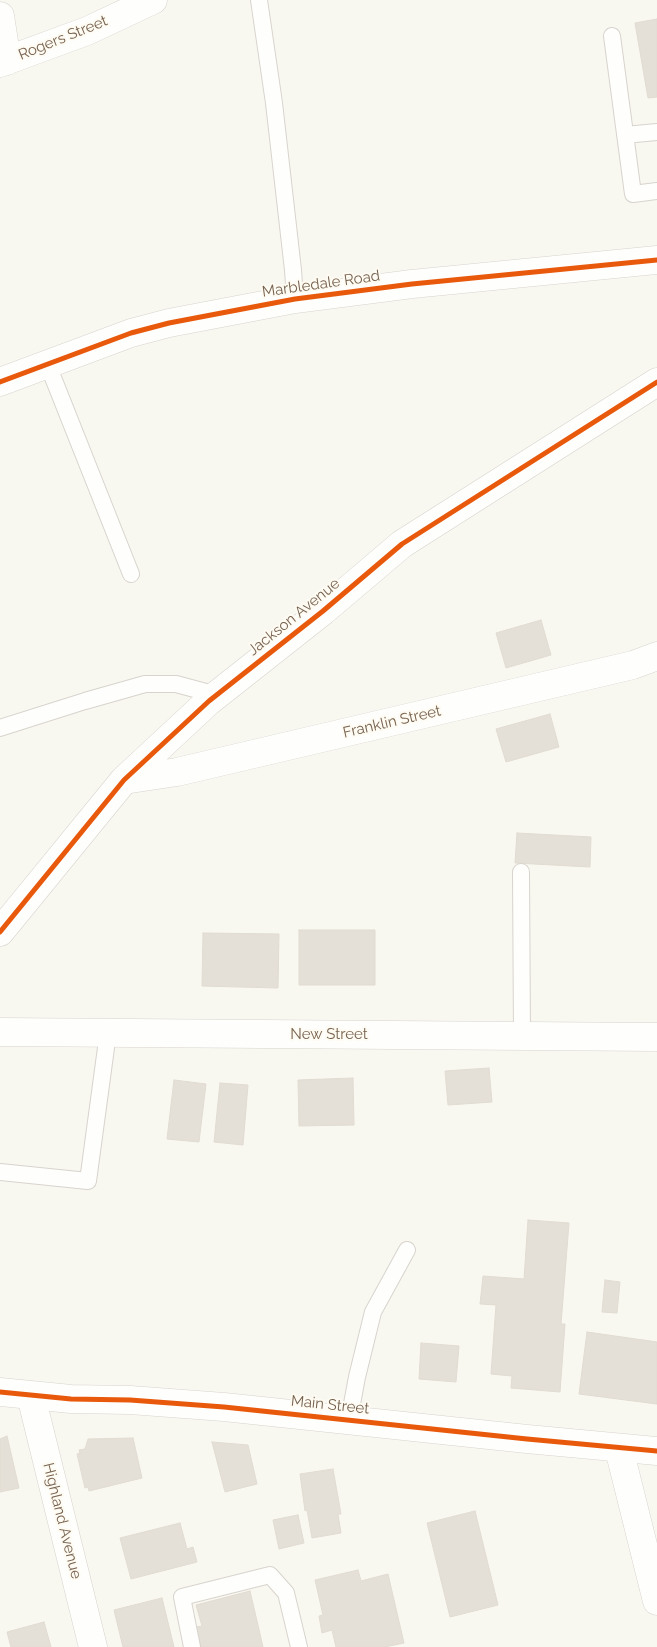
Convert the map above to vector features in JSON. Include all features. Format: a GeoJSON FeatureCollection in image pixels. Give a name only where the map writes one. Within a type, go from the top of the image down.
{"type":"FeatureCollection","features":[{"type":"Feature","properties":{"kind":"street","name":"Rogers Street"},"geometry":{"type":"LineString","coordinates":[[3,62],[87,31],[153,0]]}},
{"type":"Feature","properties":{"kind":"street"},"geometry":{"type":"LineString","coordinates":[[0,16],[3,62]]}},
{"type":"Feature","properties":{"kind":"street","name":"Marbledale Road"},"geometry":{"type":"LineString","coordinates":[[0,382],[131,334],[169,323],[295,299],[412,284],[657,260]]}},
{"type":"Feature","properties":{"kind":"street","name":"Jackson Avenue"},"geometry":{"type":"LineString","coordinates":[[0,932],[124,780],[217,696],[323,611],[402,544],[657,382]]}},
{"type":"Feature","properties":{"kind":"street","name":"Franklin Street"},"geometry":{"type":"LineString","coordinates":[[124,780],[177,772],[624,667],[657,656]]}},
{"type":"Feature","properties":{"kind":"street","name":"New Street"},"geometry":{"type":"LineString","coordinates":[[0,1032],[657,1038]]}},
{"type":"Feature","properties":{"kind":"street","name":"Main Street"},"geometry":{"type":"LineString","coordinates":[[0,1392],[31,1396],[224,1406],[619,1449],[657,1451]]}},
{"type":"Feature","properties":{"kind":"street","name":"Highland Avenue"},"geometry":{"type":"LineString","coordinates":[[31,1396],[93,1647]]}},
{"type":"Feature","properties":{"kind":"street"},"geometry":{"type":"LineString","coordinates":[[619,1449],[657,1601]]}},
{"type":"Feature","properties":{"kind":"lane"},"geometry":{"type":"LineString","coordinates":[[260,0],[274,103],[295,299]]}},
{"type":"Feature","properties":{"kind":"lane"},"geometry":{"type":"LineString","coordinates":[[612,36],[633,194],[657,191]]}},
{"type":"Feature","properties":{"kind":"lane"},"geometry":{"type":"LineString","coordinates":[[625,135],[657,132]]}},
{"type":"Feature","properties":{"kind":"lane"},"geometry":{"type":"LineString","coordinates":[[48,364],[131,574]]}},
{"type":"Feature","properties":{"kind":"lane"},"geometry":{"type":"LineString","coordinates":[[0,728],[145,684],[176,684],[217,696]]}},
{"type":"Feature","properties":{"kind":"lane"},"geometry":{"type":"LineString","coordinates":[[521,872],[522,1037]]}},
{"type":"Feature","properties":{"kind":"lane"},"geometry":{"type":"LineString","coordinates":[[0,1172],[88,1181],[108,1033]]}},
{"type":"Feature","properties":{"kind":"lane"},"geometry":{"type":"LineString","coordinates":[[349,1420],[357,1377],[373,1312],[407,1250]]}},
{"type":"Feature","properties":{"kind":"lane"},"geometry":{"type":"LineString","coordinates":[[192,1647],[182,1597],[270,1575],[286,1593],[299,1647]]}},
{"type":"Feature","properties":{"kind":"building"},"geometry":{"type":"Polygon","coordinates":[[[657,19],[657,97],[648,98],[635,23],[657,19]]]}},
{"type":"Feature","properties":{"kind":"building"},"geometry":{"type":"Polygon","coordinates":[[[541,620],[551,655],[506,668],[496,633],[541,620]]]}},
{"type":"Feature","properties":{"kind":"building"},"geometry":{"type":"Polygon","coordinates":[[[550,714],[559,747],[506,762],[496,729],[550,714]]]}},
{"type":"Feature","properties":{"kind":"building"},"geometry":{"type":"Polygon","coordinates":[[[517,833],[591,837],[590,867],[515,863],[517,833]]]}},
{"type":"Feature","properties":{"kind":"building"},"geometry":{"type":"Polygon","coordinates":[[[299,930],[375,930],[375,985],[299,985],[299,930]]]}},
{"type":"Feature","properties":{"kind":"building"},"geometry":{"type":"Polygon","coordinates":[[[203,933],[279,934],[278,988],[202,986],[203,933]]]}},
{"type":"Feature","properties":{"kind":"building"},"geometry":{"type":"Polygon","coordinates":[[[489,1068],[492,1102],[448,1105],[445,1071],[489,1068]]]}},
{"type":"Feature","properties":{"kind":"building"},"geometry":{"type":"Polygon","coordinates":[[[353,1078],[354,1125],[299,1126],[298,1080],[353,1078]]]}},
{"type":"Feature","properties":{"kind":"building"},"geometry":{"type":"Polygon","coordinates":[[[174,1080],[206,1084],[199,1142],[167,1139],[174,1080]]]}},
{"type":"Feature","properties":{"kind":"building"},"geometry":{"type":"Polygon","coordinates":[[[220,1083],[248,1085],[243,1145],[214,1142],[220,1083]]]}},
{"type":"Feature","properties":{"kind":"building"},"geometry":{"type":"Polygon","coordinates":[[[528,1220],[569,1223],[561,1324],[565,1324],[560,1392],[511,1388],[512,1376],[491,1374],[496,1305],[480,1304],[483,1276],[524,1279],[528,1220]]]}},
{"type":"Feature","properties":{"kind":"building"},"geometry":{"type":"Polygon","coordinates":[[[605,1280],[620,1282],[617,1313],[602,1312],[605,1280]]]}},
{"type":"Feature","properties":{"kind":"building"},"geometry":{"type":"Polygon","coordinates":[[[587,1332],[657,1342],[657,1404],[579,1394],[587,1332]]]}},
{"type":"Feature","properties":{"kind":"building"},"geometry":{"type":"Polygon","coordinates":[[[421,1343],[459,1346],[456,1382],[419,1379],[421,1343]]]}},
{"type":"Feature","properties":{"kind":"building"},"geometry":{"type":"Polygon","coordinates":[[[7,1436],[19,1488],[0,1492],[0,1439],[7,1436]]]}},
{"type":"Feature","properties":{"kind":"building"},"geometry":{"type":"Polygon","coordinates":[[[133,1438],[142,1478],[89,1491],[88,1487],[85,1488],[77,1454],[80,1453],[79,1450],[85,1449],[88,1439],[133,1438]]]}},
{"type":"Feature","properties":{"kind":"building"},"geometry":{"type":"Polygon","coordinates":[[[212,1442],[248,1445],[257,1484],[225,1492],[212,1442]]]}},
{"type":"Feature","properties":{"kind":"building"},"geometry":{"type":"Polygon","coordinates":[[[333,1469],[341,1514],[338,1514],[341,1533],[312,1538],[307,1510],[305,1511],[300,1474],[333,1469]]]}},
{"type":"Feature","properties":{"kind":"building"},"geometry":{"type":"Polygon","coordinates":[[[475,1511],[498,1605],[450,1617],[427,1523],[475,1511]]]}},
{"type":"Feature","properties":{"kind":"building"},"geometry":{"type":"Polygon","coordinates":[[[298,1515],[304,1543],[279,1549],[273,1520],[298,1515]]]}},
{"type":"Feature","properties":{"kind":"building"},"geometry":{"type":"Polygon","coordinates":[[[180,1523],[187,1549],[193,1547],[197,1562],[131,1579],[120,1538],[180,1523]]]}},
{"type":"Feature","properties":{"kind":"building"},"geometry":{"type":"Polygon","coordinates":[[[358,1570],[361,1581],[388,1574],[404,1643],[385,1647],[336,1647],[332,1630],[322,1633],[319,1616],[323,1615],[315,1580],[358,1570]]]}},
{"type":"Feature","properties":{"kind":"building"},"geometry":{"type":"Polygon","coordinates":[[[250,1591],[263,1647],[201,1647],[196,1627],[202,1626],[196,1605],[250,1591]]]}},
{"type":"Feature","properties":{"kind":"building"},"geometry":{"type":"Polygon","coordinates":[[[162,1598],[174,1647],[123,1647],[114,1610],[162,1598]]]}},
{"type":"Feature","properties":{"kind":"building"},"geometry":{"type":"Polygon","coordinates":[[[44,1622],[51,1647],[11,1647],[7,1632],[44,1622]]]}},
{"type":"Feature","properties":{"kind":"cycle path"},"geometry":{"type":"LineString","coordinates":[[0,382],[131,333],[169,323],[295,299],[412,284],[657,260]]}},
{"type":"Feature","properties":{"kind":"cycle path"},"geometry":{"type":"LineString","coordinates":[[0,932],[124,780],[209,701],[323,611],[402,544],[657,382]]}},
{"type":"Feature","properties":{"kind":"cycle path"},"geometry":{"type":"LineString","coordinates":[[0,1392],[71,1399],[130,1400],[224,1407],[657,1451]]}}]}
